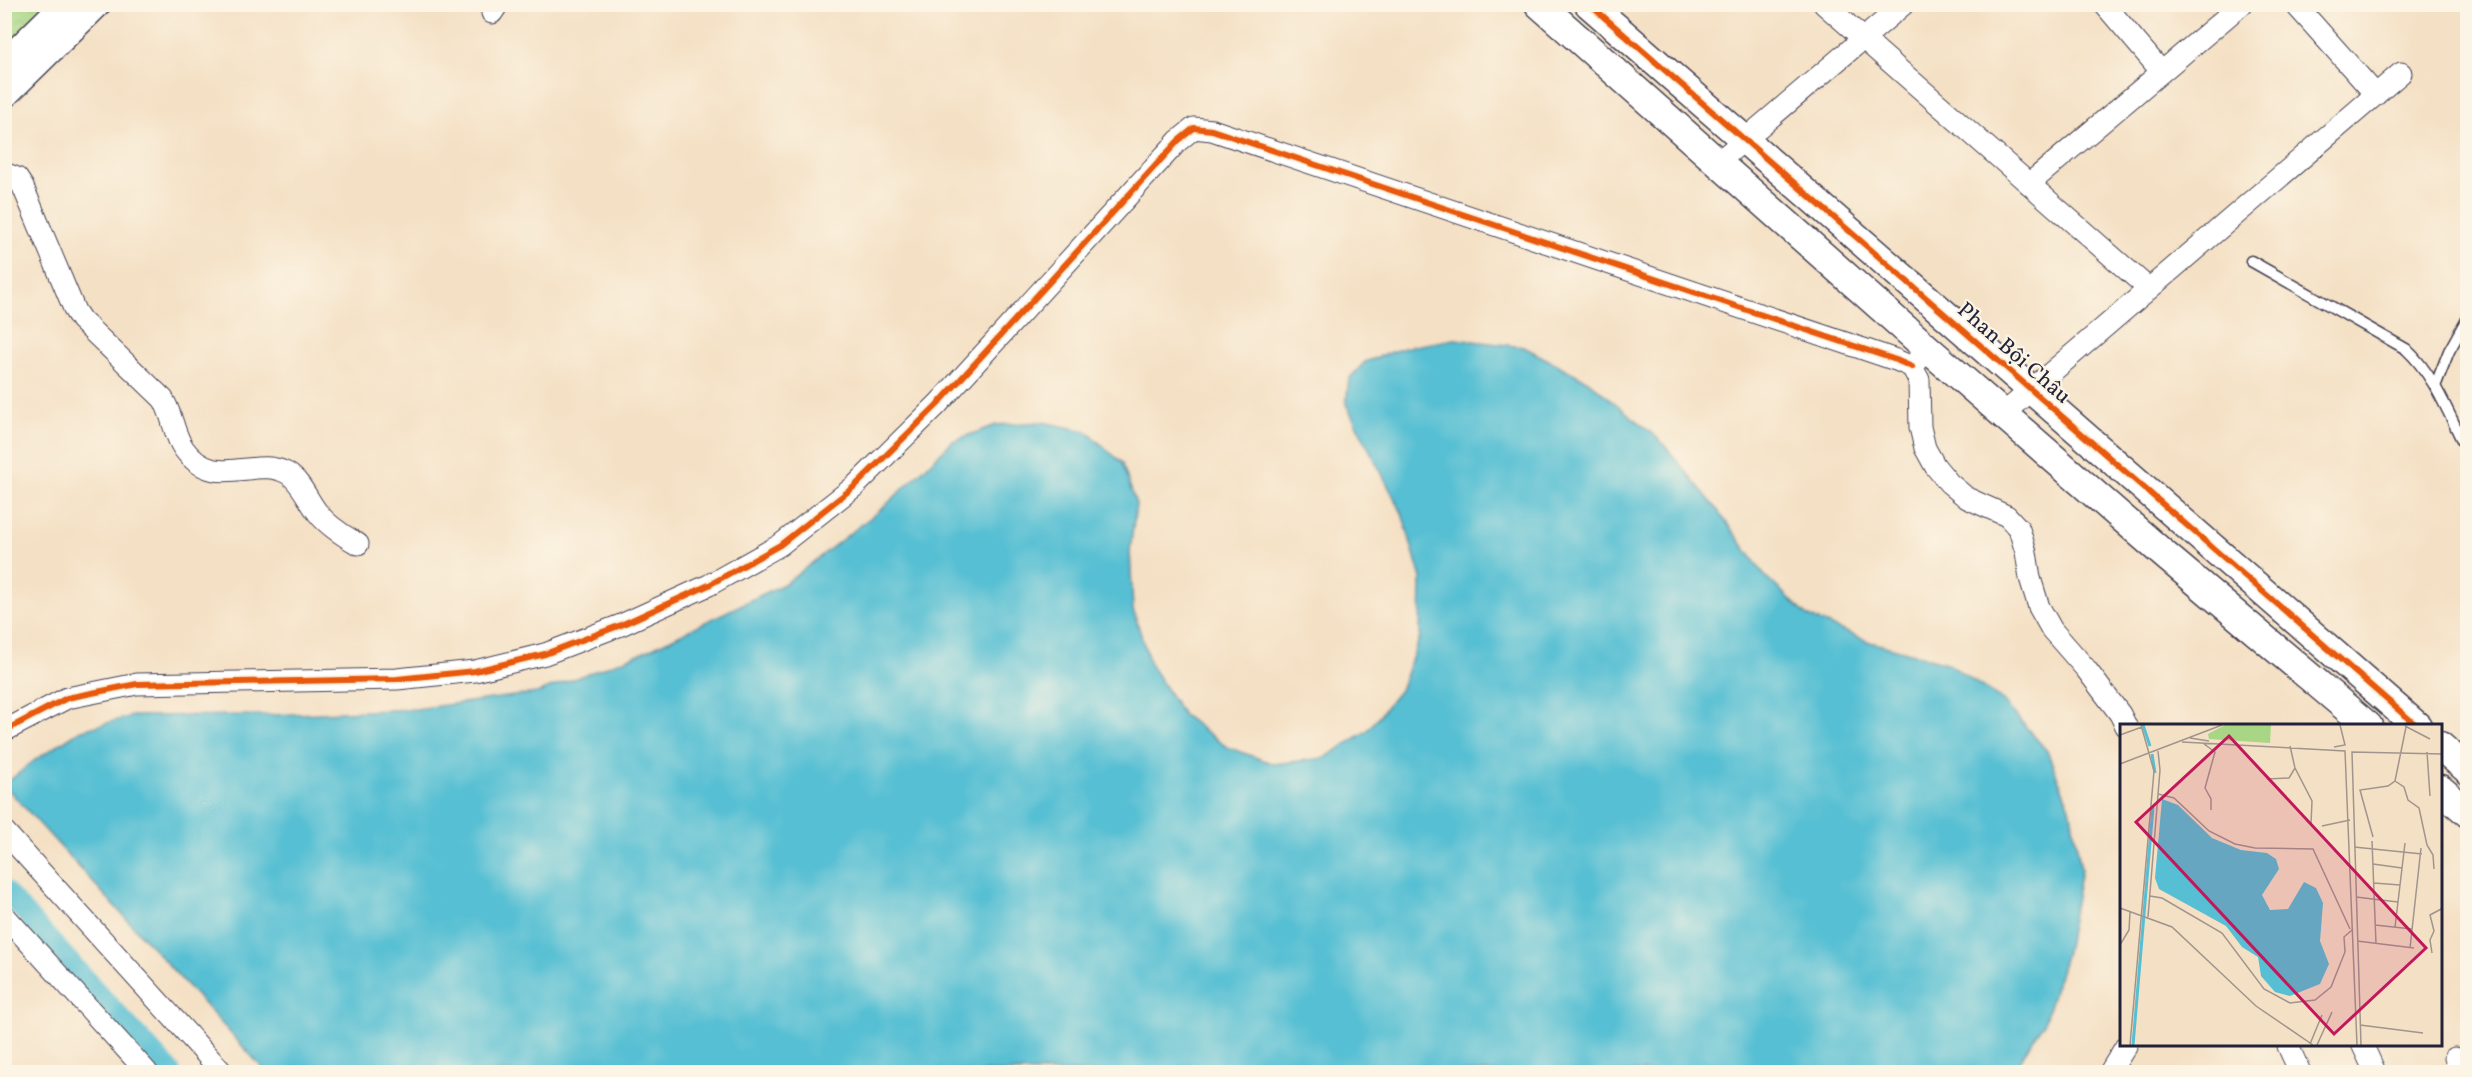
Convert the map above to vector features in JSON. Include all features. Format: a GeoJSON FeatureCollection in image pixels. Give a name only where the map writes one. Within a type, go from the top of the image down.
{"type":"FeatureCollection","features":[{"type":"Feature","properties":{"kind":"street"},"geometry":{"type":"LineString","coordinates":[[4,65],[66,4]]}},
{"type":"Feature","properties":{"kind":"street"},"geometry":{"type":"LineString","coordinates":[[4,94],[96,4]]}},
{"type":"Feature","properties":{"kind":"street"},"geometry":{"type":"LineString","coordinates":[[1539,4],[1717,162],[1920,358],[2003,414],[2166,556],[2366,724]]}},
{"type":"Feature","properties":{"kind":"street","name":"Phan Bội Châu"},"geometry":{"type":"LineString","coordinates":[[1588,4],[2415,724]]}},
{"type":"Feature","properties":{"kind":"street"},"geometry":{"type":"LineString","coordinates":[[1824,4],[2149,289]]}},
{"type":"Feature","properties":{"kind":"street"},"geometry":{"type":"LineString","coordinates":[[1717,162],[1905,4]]}},
{"type":"Feature","properties":{"kind":"street"},"geometry":{"type":"LineString","coordinates":[[2104,4],[2161,71]]}},
{"type":"Feature","properties":{"kind":"street"},"geometry":{"type":"LineString","coordinates":[[2029,184],[2242,4]]}},
{"type":"Feature","properties":{"kind":"street"},"geometry":{"type":"LineString","coordinates":[[2295,4],[2376,95]]}},
{"type":"Feature","properties":{"kind":"street"},"geometry":{"type":"LineString","coordinates":[[2003,414],[2401,73]]}},
{"type":"Feature","properties":{"kind":"street"},"geometry":{"type":"LineString","coordinates":[[4,731],[67,698],[137,684],[397,680],[475,671],[545,654],[621,625],[709,585],[780,545],[855,486],[938,404],[1178,141],[1194,128],[1224,134],[1896,360],[1920,358]]}},
{"type":"Feature","properties":{"kind":"street"},"geometry":{"type":"LineString","coordinates":[[4,173],[17,178],[23,187],[75,311],[81,320],[163,399],[169,408],[178,441],[185,451],[204,467],[214,470],[236,472],[264,469],[286,473],[299,485],[318,514],[358,544]]}},
{"type":"Feature","properties":{"kind":"street"},"geometry":{"type":"LineString","coordinates":[[1920,358],[1920,427],[1925,448],[1935,466],[1949,483],[1967,498],[2007,516],[2019,529],[2039,607],[2052,630],[2086,669],[2125,724]]}},
{"type":"Feature","properties":{"kind":"street"},"geometry":{"type":"LineString","coordinates":[[2442,748],[2468,770]]}},
{"type":"Feature","properties":{"kind":"street"},"geometry":{"type":"LineString","coordinates":[[2442,791],[2468,813]]}},
{"type":"Feature","properties":{"kind":"street"},"geometry":{"type":"LineString","coordinates":[[4,831],[222,1072]]}},
{"type":"Feature","properties":{"kind":"street"},"geometry":{"type":"LineString","coordinates":[[4,915],[147,1072]]}},
{"type":"Feature","properties":{"kind":"street"},"geometry":{"type":"LineString","coordinates":[[2110,1072],[2126,1047]]}},
{"type":"Feature","properties":{"kind":"street"},"geometry":{"type":"LineString","coordinates":[[2288,1047],[2300,1072]]}},
{"type":"Feature","properties":{"kind":"street"},"geometry":{"type":"LineString","coordinates":[[2363,1047],[2375,1072]]}},
{"type":"Feature","properties":{"kind":"lane"},"geometry":{"type":"LineString","coordinates":[[2251,261],[2406,349],[2436,384],[2468,452]]}},
{"type":"Feature","properties":{"kind":"lane"},"geometry":{"type":"LineString","coordinates":[[2436,384],[2449,351],[2468,317]]}},
{"type":"Feature","properties":{"kind":"green space"},"geometry":{"type":"Polygon","coordinates":[[[5,5],[56,5],[5,55],[5,5]]]}},
{"type":"Feature","properties":{"kind":"water"},"geometry":{"type":"Polygon","coordinates":[[[1455,339],[1524,347],[1588,381],[1660,440],[1716,508],[1765,576],[1809,617],[1870,642],[1947,663],[2003,701],[2047,751],[2070,808],[2081,869],[2066,952],[2044,1023],[2012,1072],[266,1072],[5,786],[35,760],[79,731],[132,716],[272,715],[416,709],[537,693],[644,652],[786,583],[884,507],[953,441],[996,425],[1042,422],[1086,431],[1122,463],[1136,504],[1130,551],[1133,609],[1150,664],[1183,715],[1227,747],[1274,764],[1325,758],[1367,731],[1400,690],[1420,637],[1421,578],[1402,513],[1346,404],[1349,379],[1365,362],[1403,348],[1455,339]]]}},
{"type":"Feature","properties":{"kind":"waterway"},"geometry":{"type":"LineString","coordinates":[[4,890],[171,1072]]}},
{"type":"Feature","properties":{"kind":"cycle path"},"geometry":{"type":"LineString","coordinates":[[1589,4],[2415,724]]}},
{"type":"Feature","properties":{"kind":"cycle path"},"geometry":{"type":"LineString","coordinates":[[4,731],[67,698],[137,684],[397,679],[475,671],[545,654],[621,625],[709,585],[780,545],[855,486],[938,404],[1178,141],[1194,128],[1212,130],[1912,367]]}}]}
